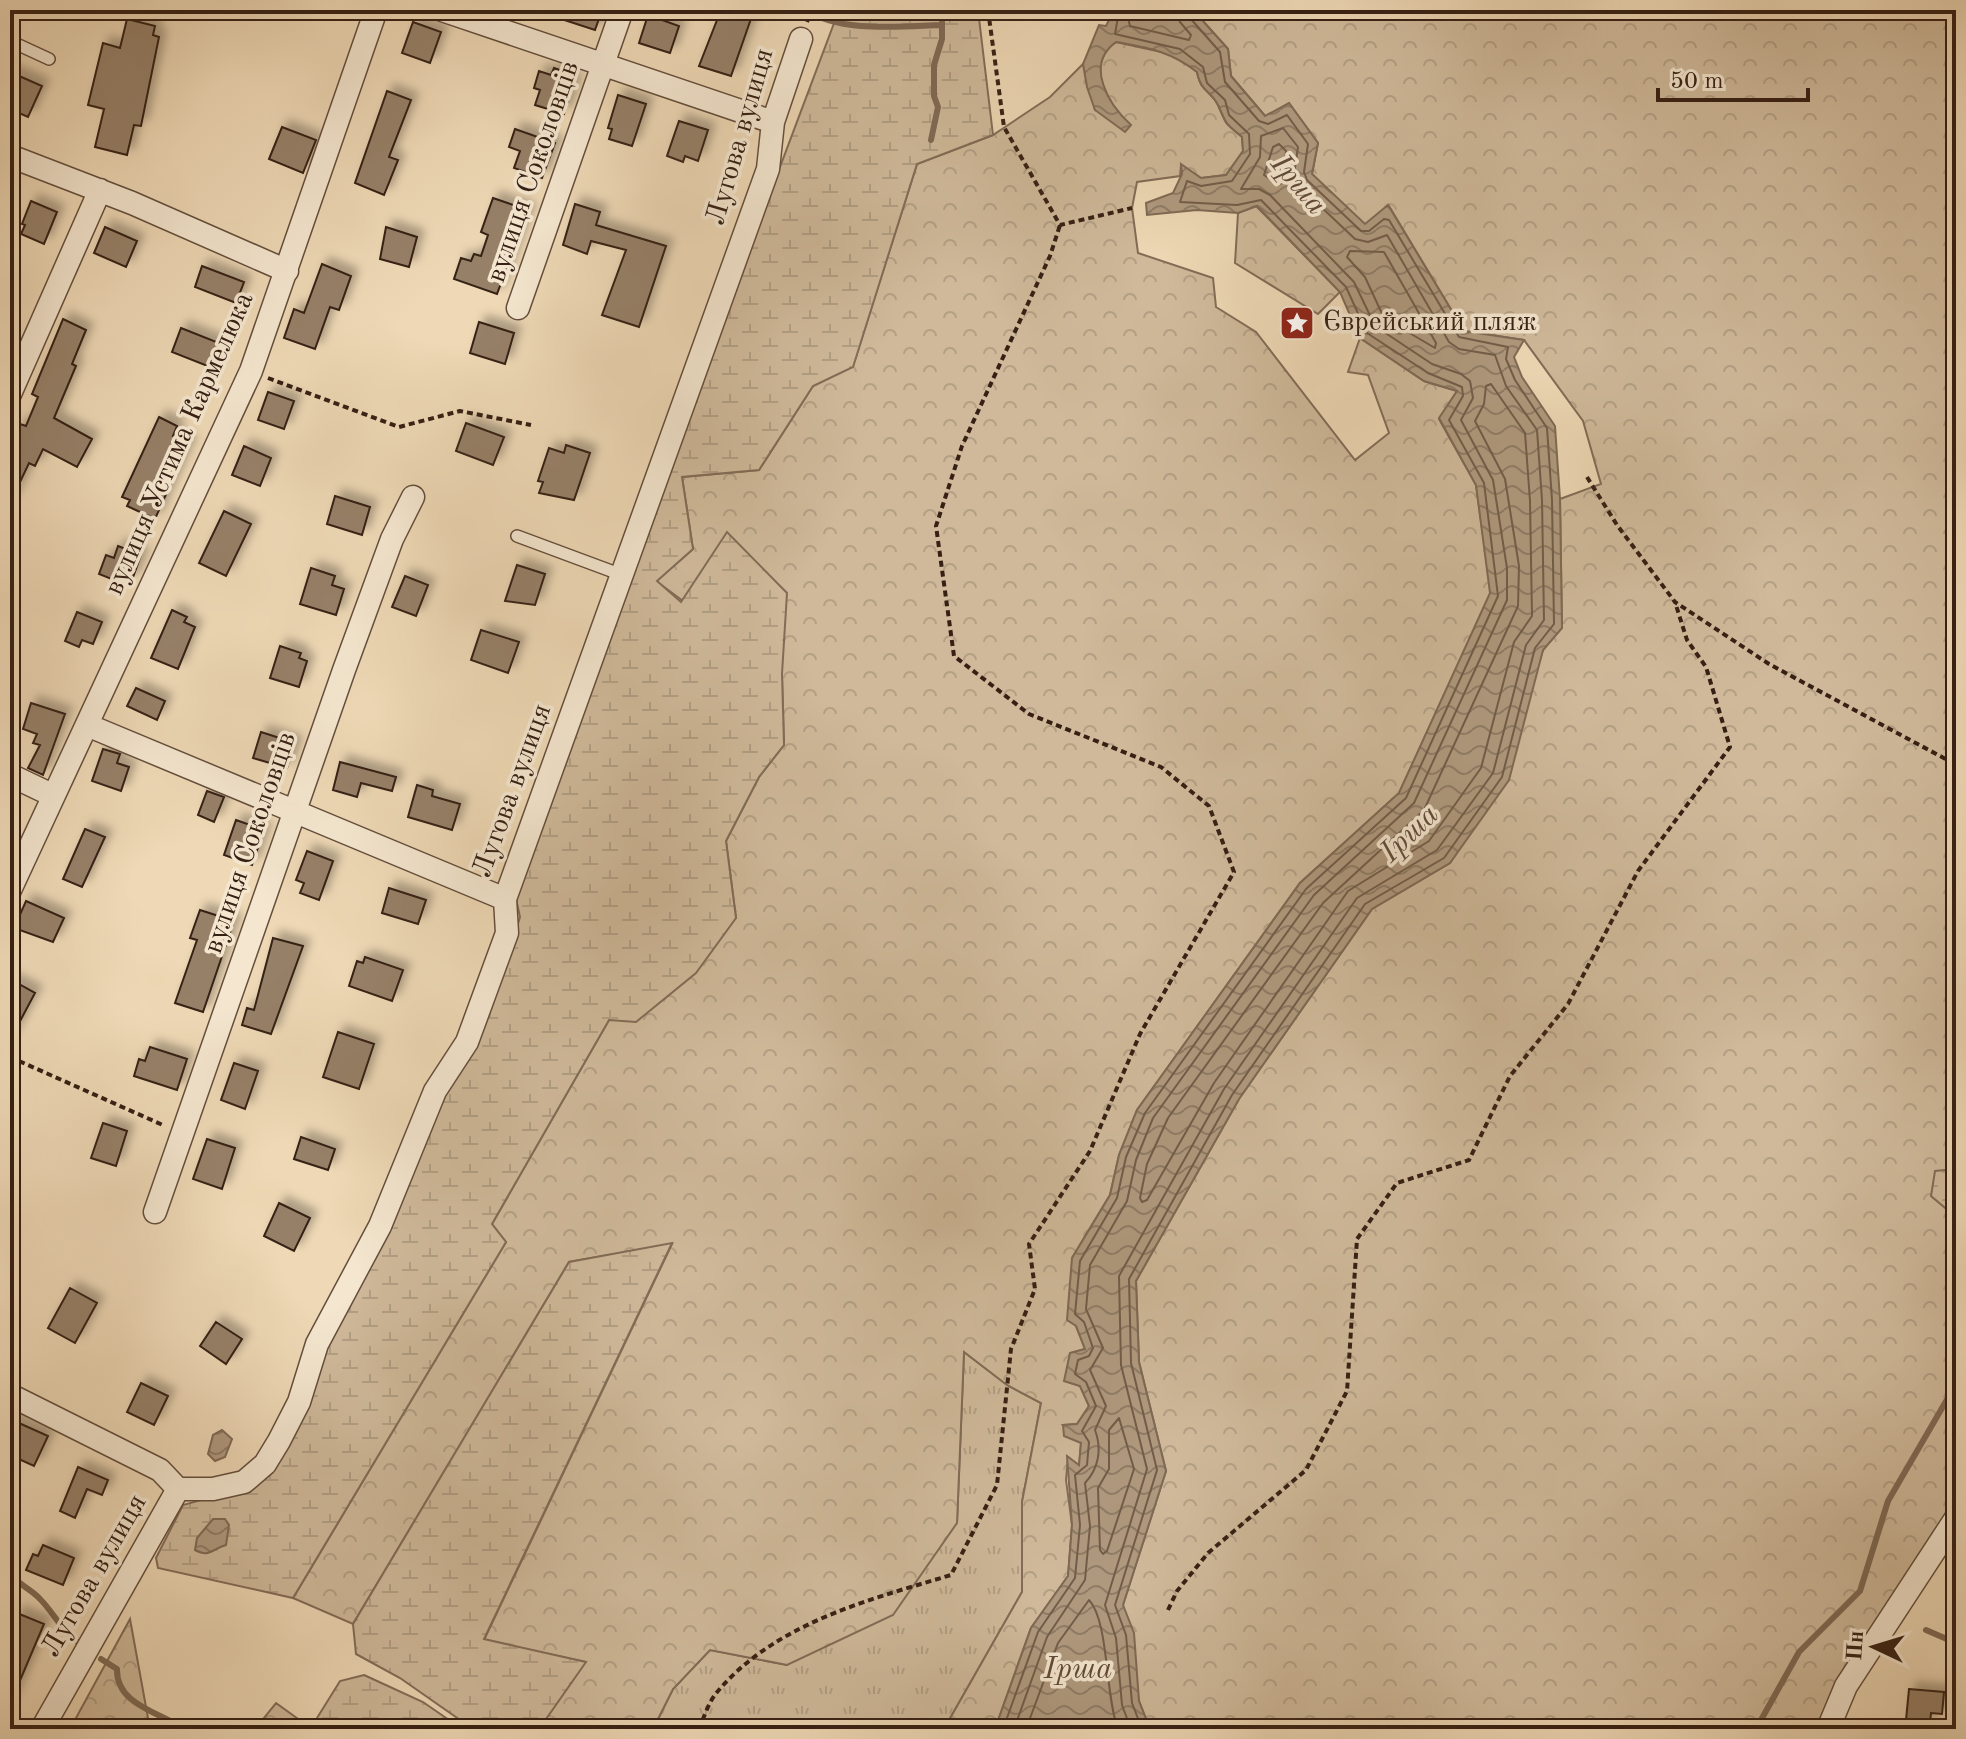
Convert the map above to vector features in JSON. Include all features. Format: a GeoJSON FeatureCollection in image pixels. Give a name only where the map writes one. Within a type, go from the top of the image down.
{"type":"FeatureCollection","features":[{"type":"Feature","properties":{"kind":"street","name":"вулиця Устима Кармелюка"},"geometry":{"type":"LineString","coordinates":[[10,890],[251,371],[376,10]]}},
{"type":"Feature","properties":{"kind":"street"},"geometry":{"type":"LineString","coordinates":[[442,10],[773,122]]}},
{"type":"Feature","properties":{"kind":"street","name":"вулиця Соколовців"},"geometry":{"type":"LineString","coordinates":[[518,308],[622,10]]}},
{"type":"Feature","properties":{"kind":"street","name":"Лугова вулиця"},"geometry":{"type":"LineString","coordinates":[[42,1729],[178,1489],[213,1489],[244,1482],[265,1464],[299,1402],[317,1344],[387,1211],[435,1091],[467,1042],[507,933],[505,899],[768,169],[773,122],[801,39]]}},
{"type":"Feature","properties":{"kind":"street"},"geometry":{"type":"LineString","coordinates":[[10,156],[100,190],[287,271]]}},
{"type":"Feature","properties":{"kind":"street"},"geometry":{"type":"LineString","coordinates":[[10,394],[100,190]]}},
{"type":"Feature","properties":{"kind":"street","name":"вулиця Соколовців"},"geometry":{"type":"LineString","coordinates":[[155,1212],[392,539],[413,497]]}},
{"type":"Feature","properties":{"kind":"street"},"geometry":{"type":"LineString","coordinates":[[87,725],[505,899]]}},
{"type":"Feature","properties":{"kind":"street"},"geometry":{"type":"LineString","coordinates":[[10,775],[52,795]]}},
{"type":"Feature","properties":{"kind":"street"},"geometry":{"type":"LineString","coordinates":[[10,1395],[160,1470],[178,1489]]}},
{"type":"Feature","properties":{"kind":"street"},"geometry":{"type":"LineString","coordinates":[[1836,1728],[1846,1686],[1956,1518]]}},
{"type":"Feature","properties":{"kind":"lane"},"geometry":{"type":"LineString","coordinates":[[10,41],[49,59]]}},
{"type":"Feature","properties":{"kind":"lane"},"geometry":{"type":"LineString","coordinates":[[517,536],[623,575]]}},
{"type":"Feature","properties":{"kind":"path"},"geometry":{"type":"LineString","coordinates":[[699,1729],[716,1692],[779,1637],[876,1598],[951,1575],[997,1485],[1011,1349],[1035,1289],[1029,1244],[1090,1151],[1140,1034],[1234,872],[1209,806],[1161,767],[1029,714],[954,656],[936,526],[962,446],[1050,256],[1060,225],[1004,127],[988,10]]}},
{"type":"Feature","properties":{"kind":"path"},"geometry":{"type":"LineString","coordinates":[[1060,225],[1132,208]]}},
{"type":"Feature","properties":{"kind":"path"},"geometry":{"type":"LineString","coordinates":[[251,371],[399,427],[460,411],[531,425]]}},
{"type":"Feature","properties":{"kind":"path"},"geometry":{"type":"LineString","coordinates":[[1168,1610],[1177,1591],[1208,1553],[1306,1470],[1347,1391],[1357,1239],[1397,1183],[1469,1160],[1510,1076],[1568,1004],[1638,871],[1730,747],[1706,667],[1687,640],[1675,602],[1617,525],[1587,477]]}},
{"type":"Feature","properties":{"kind":"path"},"geometry":{"type":"LineString","coordinates":[[1675,602],[1808,686],[1953,763],[1956,758]]}},
{"type":"Feature","properties":{"kind":"path"},"geometry":{"type":"LineString","coordinates":[[10,1057],[181,1133]]}},
{"type":"Feature","properties":{"kind":"green space"},"geometry":{"type":"Polygon","coordinates":[[[839,10],[978,10],[993,135],[917,164],[853,367],[813,386],[759,470],[682,477],[693,549],[657,581],[681,602],[727,532],[787,593],[782,674],[784,745],[759,777],[726,841],[736,918],[696,973],[636,1022],[609,1020],[492,1224],[506,1242],[293,1598],[158,1568],[156,1558],[183,1505],[259,1484],[307,1399],[321,1352],[399,1208],[410,1156],[436,1101],[450,1088],[510,951],[520,917],[512,880],[839,10]]]}},
{"type":"Feature","properties":{"kind":"green space"},"geometry":{"type":"Polygon","coordinates":[[[1193,10],[1956,10],[1956,1508],[1817,1729],[1150,1729],[1139,1701],[1123,1605],[1166,1471],[1139,1362],[1136,1281],[1239,1099],[1372,909],[1450,863],[1471,831],[1523,718],[1543,650],[1562,628],[1560,499],[1601,484],[1583,421],[1524,340],[1464,331],[1389,206],[1365,225],[1312,174],[1318,143],[1289,103],[1266,117],[1231,76],[1228,49],[1193,10]]]}},
{"type":"Feature","properties":{"kind":"green space"},"geometry":{"type":"Polygon","coordinates":[[[1116,42],[1175,55],[1197,72],[1201,84],[1215,100],[1226,123],[1242,137],[1243,151],[1226,175],[1201,178],[1181,165],[1180,176],[1137,182],[1132,208],[1138,253],[1213,278],[1216,307],[1256,332],[1355,460],[1389,433],[1368,375],[1348,372],[1360,338],[1424,381],[1457,391],[1439,419],[1476,485],[1491,593],[1399,793],[1300,883],[1137,1110],[1119,1155],[1110,1195],[1072,1258],[1076,1326],[1085,1349],[1070,1353],[1065,1381],[1080,1386],[1089,1406],[1077,1424],[1063,1425],[1081,1442],[1079,1466],[1068,1457],[1066,1480],[1072,1525],[1068,1576],[1031,1628],[995,1729],[944,1729],[1022,1592],[1022,1502],[1041,1403],[1007,1385],[964,1352],[957,1523],[893,1615],[787,1665],[710,1650],[673,1689],[653,1729],[539,1729],[585,1662],[484,1640],[672,1244],[569,1262],[353,1624],[293,1598],[506,1242],[492,1224],[609,1020],[736,918],[726,841],[759,777],[784,745],[782,674],[656,581],[693,549],[682,477],[759,470],[813,386],[853,366],[917,164],[993,135],[1050,97],[1083,64],[1095,110],[1130,125],[1114,107],[1100,74],[1106,52],[1116,42]]]}},
{"type":"Feature","properties":{"kind":"green space"},"geometry":{"type":"Polygon","coordinates":[[[1256,206],[1340,292],[1318,314],[1235,263],[1238,213],[1256,206]]]}},
{"type":"Feature","properties":{"kind":"green space"},"geometry":{"type":"Polygon","coordinates":[[[1956,1169],[1956,1217],[1931,1196],[1935,1171],[1956,1169]]]}},
{"type":"Feature","properties":{"kind":"green space"},"geometry":{"type":"Polygon","coordinates":[[[672,1243],[484,1639],[586,1662],[539,1729],[473,1729],[400,1678],[356,1654],[353,1624],[569,1262],[672,1243]]]}},
{"type":"Feature","properties":{"kind":"green space"},"geometry":{"type":"Polygon","coordinates":[[[964,1352],[1007,1385],[1041,1403],[1022,1502],[1022,1592],[944,1729],[653,1729],[673,1689],[710,1650],[787,1665],[957,1523],[964,1352]]]}},
{"type":"Feature","properties":{"kind":"green space"},"geometry":{"type":"Polygon","coordinates":[[[130,1619],[150,1729],[70,1729],[130,1619]]]}},
{"type":"Feature","properties":{"kind":"green space"},"geometry":{"type":"Polygon","coordinates":[[[364,1675],[423,1702],[462,1729],[321,1729],[317,1718],[340,1681],[364,1675]]]}},
{"type":"Feature","properties":{"kind":"green space"},"geometry":{"type":"Polygon","coordinates":[[[276,1703],[312,1729],[255,1729],[276,1703]]]}},
{"type":"Feature","properties":{"kind":"water","name":"Ірша"},"geometry":{"type":"Polygon","coordinates":[[[1098,10],[1193,10],[1228,49],[1231,76],[1265,116],[1289,103],[1318,143],[1312,174],[1365,224],[1388,205],[1464,331],[1524,340],[1514,357],[1522,377],[1555,426],[1560,499],[1562,628],[1543,650],[1509,780],[1450,863],[1372,909],[1239,1099],[1136,1281],[1139,1362],[1166,1471],[1123,1605],[1134,1633],[1139,1701],[1150,1729],[995,1729],[1031,1628],[1068,1576],[1072,1525],[1067,1456],[1079,1465],[1081,1443],[1064,1436],[1063,1425],[1077,1424],[1089,1406],[1080,1386],[1064,1381],[1070,1353],[1085,1349],[1076,1326],[1067,1320],[1072,1258],[1110,1195],[1119,1155],[1137,1110],[1300,883],[1399,793],[1490,593],[1476,485],[1439,418],[1457,391],[1424,381],[1360,338],[1340,292],[1257,206],[1238,213],[1197,210],[1147,215],[1146,203],[1173,193],[1182,174],[1181,164],[1201,178],[1226,175],[1243,151],[1242,137],[1227,123],[1215,100],[1201,84],[1197,72],[1168,55],[1128,44],[1116,42],[1107,51],[1101,73],[1108,96],[1131,125],[1125,132],[1095,110],[1083,64],[1099,25],[1106,26],[1110,18],[1098,10]]]}},
{"type":"Feature","properties":{"kind":"water"},"geometry":{"type":"Polygon","coordinates":[[[222,1430],[232,1439],[225,1457],[215,1461],[208,1454],[213,1435],[222,1430]]]}},
{"type":"Feature","properties":{"kind":"water"},"geometry":{"type":"Polygon","coordinates":[[[213,1519],[225,1519],[229,1525],[226,1545],[208,1553],[195,1550],[197,1538],[213,1519]]]}},
{"type":"Feature","properties":{"kind":"building"},"geometry":{"type":"Polygon","coordinates":[[[544,10],[602,10],[595,30],[543,13],[544,10]]]}},
{"type":"Feature","properties":{"kind":"building"},"geometry":{"type":"Polygon","coordinates":[[[721,10],[754,10],[731,76],[699,66],[721,10]]]}},
{"type":"Feature","properties":{"kind":"building"},"geometry":{"type":"Polygon","coordinates":[[[648,15],[679,26],[670,53],[639,43],[648,15]]]}},
{"type":"Feature","properties":{"kind":"building"},"geometry":{"type":"Polygon","coordinates":[[[127,19],[155,26],[153,35],[159,37],[141,126],[134,125],[127,155],[95,147],[104,109],[88,105],[103,43],[120,48],[127,19]]]}},
{"type":"Feature","properties":{"kind":"building"},"geometry":{"type":"Polygon","coordinates":[[[413,22],[441,32],[430,63],[402,53],[413,22]]]}},
{"type":"Feature","properties":{"kind":"building"},"geometry":{"type":"Polygon","coordinates":[[[554,68],[568,73],[566,80],[574,81],[564,114],[535,105],[540,90],[534,88],[539,71],[551,75],[554,68]]]}},
{"type":"Feature","properties":{"kind":"building"},"geometry":{"type":"Polygon","coordinates":[[[10,72],[42,86],[28,117],[10,109],[10,72]]]}},
{"type":"Feature","properties":{"kind":"building"},"geometry":{"type":"Polygon","coordinates":[[[387,91],[411,100],[389,157],[398,160],[384,195],[355,183],[387,91]]]}},
{"type":"Feature","properties":{"kind":"building"},"geometry":{"type":"Polygon","coordinates":[[[618,95],[646,104],[632,146],[609,139],[612,129],[608,128],[618,95]]]}},
{"type":"Feature","properties":{"kind":"building"},"geometry":{"type":"Polygon","coordinates":[[[679,121],[708,130],[698,161],[685,156],[683,162],[667,156],[679,121]]]}},
{"type":"Feature","properties":{"kind":"building"},"geometry":{"type":"Polygon","coordinates":[[[282,127],[316,140],[303,173],[269,159],[282,127]]]}},
{"type":"Feature","properties":{"kind":"building"},"geometry":{"type":"Polygon","coordinates":[[[515,129],[555,143],[542,178],[514,168],[520,151],[509,147],[515,129]]]}},
{"type":"Feature","properties":{"kind":"building"},"geometry":{"type":"Polygon","coordinates":[[[493,198],[528,210],[497,294],[454,279],[461,258],[471,261],[474,254],[481,256],[488,235],[481,232],[493,198]]]}},
{"type":"Feature","properties":{"kind":"building"},"geometry":{"type":"Polygon","coordinates":[[[31,201],[57,212],[44,244],[21,234],[31,201]]]}},
{"type":"Feature","properties":{"kind":"building"},"geometry":{"type":"Polygon","coordinates":[[[575,204],[600,212],[596,225],[666,246],[639,327],[602,315],[626,250],[591,241],[587,254],[563,245],[575,204]]]}},
{"type":"Feature","properties":{"kind":"building"},"geometry":{"type":"Polygon","coordinates":[[[105,227],[137,241],[126,267],[94,253],[105,227]]]}},
{"type":"Feature","properties":{"kind":"building"},"geometry":{"type":"Polygon","coordinates":[[[386,227],[417,237],[409,267],[380,259],[386,227]]]}},
{"type":"Feature","properties":{"kind":"building"},"geometry":{"type":"Polygon","coordinates":[[[322,264],[351,276],[339,310],[330,307],[315,349],[284,338],[294,309],[304,313],[322,264]]]}},
{"type":"Feature","properties":{"kind":"building"},"geometry":{"type":"Polygon","coordinates":[[[202,266],[244,282],[236,303],[195,287],[202,266]]]}},
{"type":"Feature","properties":{"kind":"building"},"geometry":{"type":"Polygon","coordinates":[[[63,319],[86,330],[72,364],[76,366],[54,418],[92,439],[77,467],[43,449],[35,466],[29,463],[10,503],[10,445],[20,424],[26,426],[38,397],[32,394],[63,319]]]}},
{"type":"Feature","properties":{"kind":"building"},"geometry":{"type":"Polygon","coordinates":[[[479,322],[514,333],[505,364],[470,353],[479,322]]]}},
{"type":"Feature","properties":{"kind":"building"},"geometry":{"type":"Polygon","coordinates":[[[181,328],[219,343],[210,367],[172,352],[181,328]]]}},
{"type":"Feature","properties":{"kind":"building"},"geometry":{"type":"Polygon","coordinates":[[[268,392],[294,401],[284,429],[258,420],[268,392]]]}},
{"type":"Feature","properties":{"kind":"building"},"geometry":{"type":"Polygon","coordinates":[[[159,417],[177,426],[173,436],[189,443],[155,519],[127,506],[130,500],[122,497],[159,417]]]}},
{"type":"Feature","properties":{"kind":"building"},"geometry":{"type":"Polygon","coordinates":[[[466,423],[504,437],[493,465],[456,451],[466,423]]]}},
{"type":"Feature","properties":{"kind":"building"},"geometry":{"type":"Polygon","coordinates":[[[566,445],[590,453],[574,500],[539,493],[543,482],[538,481],[549,448],[564,453],[566,445]]]}},
{"type":"Feature","properties":{"kind":"building"},"geometry":{"type":"Polygon","coordinates":[[[244,446],[271,458],[260,486],[232,475],[244,446]]]}},
{"type":"Feature","properties":{"kind":"building"},"geometry":{"type":"Polygon","coordinates":[[[335,496],[370,507],[362,535],[327,524],[335,496]]]}},
{"type":"Feature","properties":{"kind":"building"},"geometry":{"type":"Polygon","coordinates":[[[224,511],[251,524],[226,576],[199,563],[224,511]]]}},
{"type":"Feature","properties":{"kind":"building"},"geometry":{"type":"Polygon","coordinates":[[[118,546],[141,555],[132,580],[116,574],[114,580],[99,574],[106,555],[114,558],[118,546]]]}},
{"type":"Feature","properties":{"kind":"building"},"geometry":{"type":"Polygon","coordinates":[[[517,565],[545,574],[535,605],[505,601],[517,565]]]}},
{"type":"Feature","properties":{"kind":"building"},"geometry":{"type":"Polygon","coordinates":[[[311,568],[335,576],[332,585],[344,589],[336,615],[300,604],[311,568]]]}},
{"type":"Feature","properties":{"kind":"building"},"geometry":{"type":"Polygon","coordinates":[[[405,576],[428,585],[416,616],[392,607],[405,576]]]}},
{"type":"Feature","properties":{"kind":"building"},"geometry":{"type":"Polygon","coordinates":[[[172,610],[187,617],[184,622],[195,627],[178,669],[151,658],[172,610]]]}},
{"type":"Feature","properties":{"kind":"building"},"geometry":{"type":"Polygon","coordinates":[[[77,612],[102,622],[93,644],[82,640],[79,647],[65,641],[77,612]]]}},
{"type":"Feature","properties":{"kind":"building"},"geometry":{"type":"Polygon","coordinates":[[[481,630],[519,642],[508,673],[471,660],[481,630]]]}},
{"type":"Feature","properties":{"kind":"building"},"geometry":{"type":"Polygon","coordinates":[[[280,646],[301,653],[299,658],[307,661],[299,687],[270,678],[280,646]]]}},
{"type":"Feature","properties":{"kind":"building"},"geometry":{"type":"Polygon","coordinates":[[[136,688],[165,701],[157,720],[127,706],[136,688]]]}},
{"type":"Feature","properties":{"kind":"building"},"geometry":{"type":"Polygon","coordinates":[[[31,703],[65,714],[43,775],[28,768],[40,745],[33,743],[37,734],[23,729],[31,703]]]}},
{"type":"Feature","properties":{"kind":"building"},"geometry":{"type":"Polygon","coordinates":[[[261,732],[295,743],[287,768],[253,758],[261,732]]]}},
{"type":"Feature","properties":{"kind":"building"},"geometry":{"type":"Polygon","coordinates":[[[103,749],[120,754],[117,763],[129,767],[121,791],[92,781],[103,749]]]}},
{"type":"Feature","properties":{"kind":"building"},"geometry":{"type":"Polygon","coordinates":[[[340,762],[396,777],[392,791],[361,783],[357,797],[333,790],[340,762]]]}},
{"type":"Feature","properties":{"kind":"building"},"geometry":{"type":"Polygon","coordinates":[[[417,785],[433,790],[432,796],[460,804],[452,830],[408,817],[417,785]]]}},
{"type":"Feature","properties":{"kind":"building"},"geometry":{"type":"Polygon","coordinates":[[[207,791],[224,797],[214,822],[198,815],[207,791]]]}},
{"type":"Feature","properties":{"kind":"building"},"geometry":{"type":"Polygon","coordinates":[[[236,820],[264,830],[252,865],[224,855],[236,820]]]}},
{"type":"Feature","properties":{"kind":"building"},"geometry":{"type":"Polygon","coordinates":[[[85,829],[105,837],[82,887],[63,879],[85,829]]]}},
{"type":"Feature","properties":{"kind":"building"},"geometry":{"type":"Polygon","coordinates":[[[307,851],[333,861],[319,900],[300,893],[304,883],[296,880],[307,851]]]}},
{"type":"Feature","properties":{"kind":"building"},"geometry":{"type":"Polygon","coordinates":[[[389,888],[426,900],[418,924],[382,913],[389,888]]]}},
{"type":"Feature","properties":{"kind":"building"},"geometry":{"type":"Polygon","coordinates":[[[26,901],[64,918],[53,942],[14,928],[26,901]]]}},
{"type":"Feature","properties":{"kind":"building"},"geometry":{"type":"Polygon","coordinates":[[[200,910],[234,921],[203,1012],[175,1003],[197,940],[190,938],[200,910]]]}},
{"type":"Feature","properties":{"kind":"building"},"geometry":{"type":"Polygon","coordinates":[[[273,938],[303,946],[271,1034],[242,1025],[247,1008],[254,1010],[273,938]]]}},
{"type":"Feature","properties":{"kind":"building"},"geometry":{"type":"Polygon","coordinates":[[[365,957],[403,970],[392,1001],[349,986],[357,961],[363,963],[365,957]]]}},
{"type":"Feature","properties":{"kind":"building"},"geometry":{"type":"Polygon","coordinates":[[[10,979],[35,993],[10,1040],[10,979]]]}},
{"type":"Feature","properties":{"kind":"building"},"geometry":{"type":"Polygon","coordinates":[[[338,1032],[374,1044],[359,1089],[323,1077],[338,1032]]]}},
{"type":"Feature","properties":{"kind":"building"},"geometry":{"type":"Polygon","coordinates":[[[150,1047],[187,1059],[177,1090],[134,1076],[139,1059],[145,1061],[150,1047]]]}},
{"type":"Feature","properties":{"kind":"building"},"geometry":{"type":"Polygon","coordinates":[[[234,1063],[258,1071],[245,1109],[221,1100],[234,1063]]]}},
{"type":"Feature","properties":{"kind":"building"},"geometry":{"type":"Polygon","coordinates":[[[103,1123],[127,1131],[116,1166],[91,1158],[103,1123]]]}},
{"type":"Feature","properties":{"kind":"building"},"geometry":{"type":"Polygon","coordinates":[[[301,1137],[335,1149],[328,1170],[294,1159],[301,1137]]]}},
{"type":"Feature","properties":{"kind":"building"},"geometry":{"type":"Polygon","coordinates":[[[207,1139],[235,1148],[222,1189],[193,1179],[207,1139]]]}},
{"type":"Feature","properties":{"kind":"building"},"geometry":{"type":"Polygon","coordinates":[[[279,1203],[310,1218],[294,1251],[264,1236],[279,1203]]]}},
{"type":"Feature","properties":{"kind":"building"},"geometry":{"type":"Polygon","coordinates":[[[70,1288],[97,1303],[75,1343],[48,1328],[70,1288]]]}},
{"type":"Feature","properties":{"kind":"building"},"geometry":{"type":"Polygon","coordinates":[[[216,1322],[242,1339],[226,1364],[200,1346],[216,1322]]]}},
{"type":"Feature","properties":{"kind":"building"},"geometry":{"type":"Polygon","coordinates":[[[141,1383],[168,1396],[154,1425],[127,1412],[141,1383]]]}},
{"type":"Feature","properties":{"kind":"building"},"geometry":{"type":"Polygon","coordinates":[[[10,1419],[48,1436],[34,1466],[10,1455],[10,1419]]]}},
{"type":"Feature","properties":{"kind":"building"},"geometry":{"type":"Polygon","coordinates":[[[78,1467],[108,1480],[102,1495],[87,1489],[75,1518],[60,1511],[78,1467]]]}},
{"type":"Feature","properties":{"kind":"building"},"geometry":{"type":"Polygon","coordinates":[[[43,1545],[74,1558],[63,1585],[26,1570],[33,1554],[38,1556],[43,1545]]]}},
{"type":"Feature","properties":{"kind":"building"},"geometry":{"type":"Polygon","coordinates":[[[17,1613],[44,1624],[10,1704],[10,1631],[17,1613]]]}},
{"type":"Feature","properties":{"kind":"building"},"geometry":{"type":"Polygon","coordinates":[[[1909,1689],[1944,1692],[1942,1714],[1931,1713],[1930,1723],[1906,1720],[1909,1689]]]}},
{"type":"Feature","properties":{"kind":"waterway"},"geometry":{"type":"LineString","coordinates":[[808,10],[820,17],[853,25],[941,25]]}},
{"type":"Feature","properties":{"kind":"waterway"},"geometry":{"type":"LineString","coordinates":[[931,140],[938,107],[934,96],[934,65],[942,39],[942,10]]}},
{"type":"Feature","properties":{"kind":"waterway"},"geometry":{"type":"LineString","coordinates":[[1756,1729],[1799,1652],[1860,1591],[1888,1501],[1956,1384]]}},
{"type":"Feature","properties":{"kind":"waterway"},"geometry":{"type":"LineString","coordinates":[[10,1574],[33,1592],[79,1643]]}},
{"type":"Feature","properties":{"kind":"waterway"},"geometry":{"type":"LineString","coordinates":[[1926,1630],[1956,1643]]}},
{"type":"Feature","properties":{"kind":"waterway"},"geometry":{"type":"LineString","coordinates":[[101,1659],[117,1669],[119,1681],[131,1699],[184,1729]]}},
{"type":"Feature","properties":{"kind":"place","name":"Єврейський пляж"},"geometry":{"type":"Point","coordinates":[1297,323]}}]}
